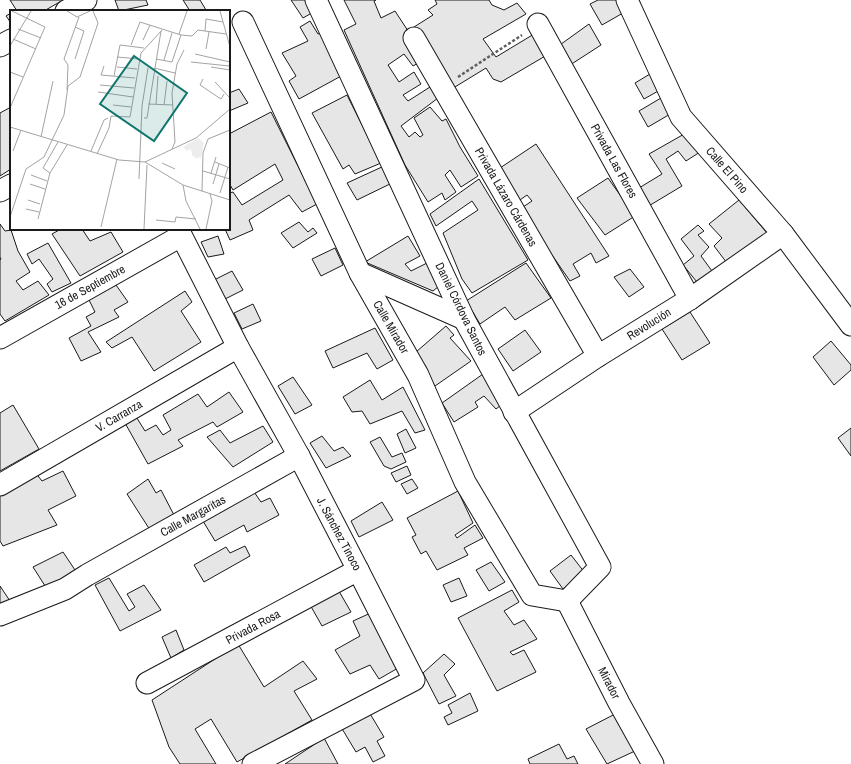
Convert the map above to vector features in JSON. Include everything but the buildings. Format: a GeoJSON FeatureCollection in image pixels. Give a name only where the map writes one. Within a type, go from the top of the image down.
{"type":"FeatureCollection","features":[{"type":"Feature","properties":{"kind":"street"},"geometry":{"type":"LineString","coordinates":[[68,10],[87,0],[92,10]]}},
{"type":"Feature","properties":{"kind":"street","name":"Daniel Córdova Santos"},"geometry":{"type":"LineString","coordinates":[[316,0],[464,319],[600,567],[567,601]]}},
{"type":"Feature","properties":{"kind":"street","name":"Calle El Pino"},"geometry":{"type":"LineString","coordinates":[[627,0],[681,117],[783,234],[851,325]]}},
{"type":"Feature","properties":{"kind":"street","name":"Calle Mirador"},"geometry":{"type":"LineString","coordinates":[[243,22],[360,273],[418,375],[465,482],[532,595],[567,601]]}},
{"type":"Feature","properties":{"kind":"street","name":"Privada Las Flores"},"geometry":{"type":"LineString","coordinates":[[538,24],[690,299]]}},
{"type":"Feature","properties":{"kind":"street","name":"Privada Lázaro Cárdenas"},"geometry":{"type":"LineString","coordinates":[[414,38],[598,356]]}},
{"type":"Feature","properties":{"kind":"street"},"geometry":{"type":"LineString","coordinates":[[0,46],[10,41]]}},
{"type":"Feature","properties":{"kind":"street"},"geometry":{"type":"LineString","coordinates":[[0,191],[10,186]]}},
{"type":"Feature","properties":{"kind":"street","name":"16 de Septiembre"},"geometry":{"type":"LineString","coordinates":[[0,338],[179,232]]}},
{"type":"Feature","properties":{"kind":"street","name":"J. Sánchez Tinoco"},"geometry":{"type":"LineString","coordinates":[[179,232],[238,347],[299,456],[414,680],[253,764]]}},
{"type":"Feature","properties":{"kind":"street","name":"Revolución"},"geometry":{"type":"LineString","coordinates":[[514,412],[598,356],[690,299],[783,234]]}},
{"type":"Feature","properties":{"kind":"street"},"geometry":{"type":"LineString","coordinates":[[360,273],[464,319]]}},
{"type":"Feature","properties":{"kind":"street","name":"V. Carranza"},"geometry":{"type":"LineString","coordinates":[[0,485],[238,347]]}},
{"type":"Feature","properties":{"kind":"street","name":"Calle Margaritas"},"geometry":{"type":"LineString","coordinates":[[0,615],[65,589],[87,575],[299,456]]}},
{"type":"Feature","properties":{"kind":"street","name":"Privada Rosa"},"geometry":{"type":"LineString","coordinates":[[147,683],[358,570]]}},
{"type":"Feature","properties":{"kind":"street","name":"Mirador"},"geometry":{"type":"LineString","coordinates":[[567,601],[619,703],[653,764]]}},
{"type":"Feature","properties":{"kind":"path"},"geometry":{"type":"LineString","coordinates":[[443,87],[538,24]]}}]}
